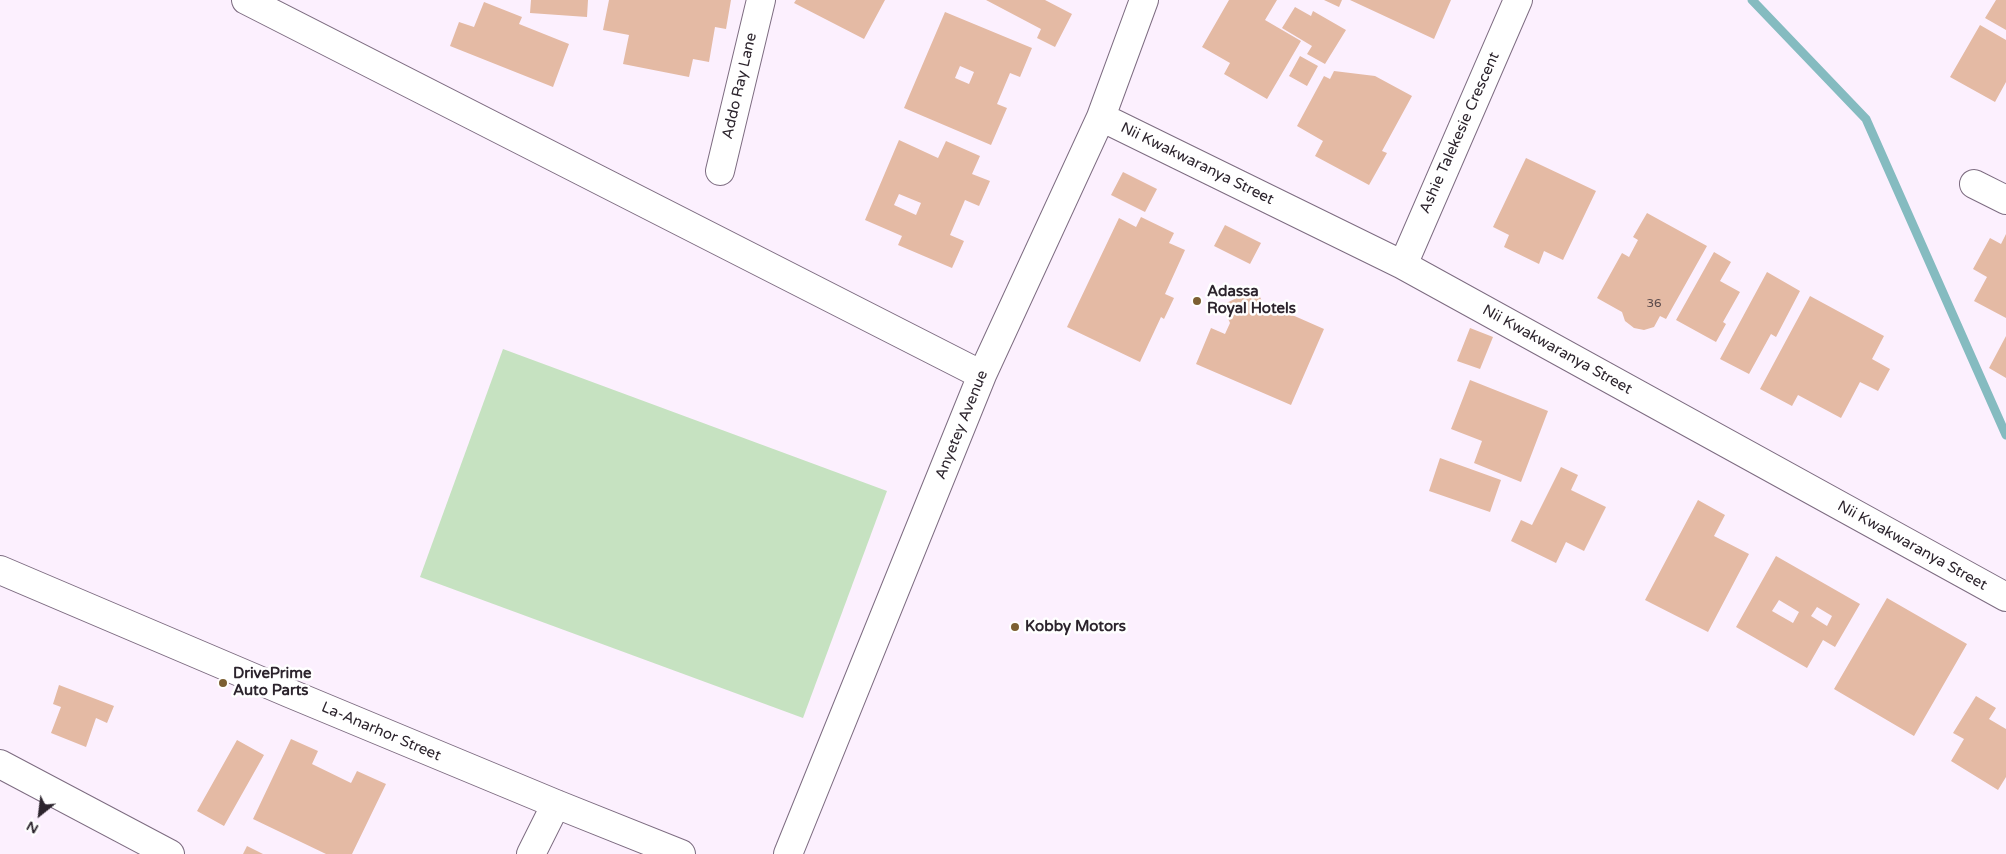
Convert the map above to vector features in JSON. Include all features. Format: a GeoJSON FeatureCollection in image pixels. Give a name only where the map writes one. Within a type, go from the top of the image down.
{"type":"FeatureCollection","features":[{"type":"Feature","properties":{"kind":"street"},"geometry":{"type":"LineString","coordinates":[[246,0],[982,375]]}},
{"type":"Feature","properties":{"kind":"street","name":"Addo Ray Lane"},"geometry":{"type":"LineString","coordinates":[[720,171],[761,0]]}},
{"type":"Feature","properties":{"kind":"street","name":"Anyetey Avenue"},"geometry":{"type":"LineString","coordinates":[[788,854],[982,375],[1101,117],[1144,0]]}},
{"type":"Feature","properties":{"kind":"street","name":"Ashie Talekesie Crescent"},"geometry":{"type":"LineString","coordinates":[[1402,265],[1518,0]]}},
{"type":"Feature","properties":{"kind":"street","name":"Nii Kwakwaranya Street"},"geometry":{"type":"LineString","coordinates":[[1101,117],[1402,265],[2006,598]]}},
{"type":"Feature","properties":{"kind":"street"},"geometry":{"type":"LineString","coordinates":[[1974,184],[2006,200]]}},
{"type":"Feature","properties":{"kind":"street","name":"La-Anarhor Street"},"geometry":{"type":"LineString","coordinates":[[0,570],[556,804],[681,854]]}},
{"type":"Feature","properties":{"kind":"street"},"geometry":{"type":"LineString","coordinates":[[0,764],[170,854]]}},
{"type":"Feature","properties":{"kind":"street"},"geometry":{"type":"LineString","coordinates":[[531,854],[556,804]]}},
{"type":"Feature","properties":{"kind":"green space"},"geometry":{"type":"Polygon","coordinates":[[[503,349],[887,491],[803,718],[420,577],[503,349]]]}},
{"type":"Feature","properties":{"kind":"building"},"geometry":{"type":"Polygon","coordinates":[[[531,0],[588,0],[587,17],[530,13],[531,0]]]}},
{"type":"Feature","properties":{"kind":"building"},"geometry":{"type":"Polygon","coordinates":[[[609,0],[731,0],[726,29],[715,27],[709,62],[693,59],[689,77],[623,64],[629,35],[603,30],[609,0]]]}},
{"type":"Feature","properties":{"kind":"building"},"geometry":{"type":"Polygon","coordinates":[[[796,0],[885,0],[864,39],[794,3],[796,0]]]}},
{"type":"Feature","properties":{"kind":"building"},"geometry":{"type":"Polygon","coordinates":[[[986,0],[1045,0],[1072,14],[1055,47],[1037,38],[1041,29],[986,0]]]}},
{"type":"Feature","properties":{"kind":"building"},"geometry":{"type":"Polygon","coordinates":[[[1229,0],[1277,0],[1265,20],[1301,41],[1267,99],[1224,74],[1230,63],[1202,47],[1229,0]]]}},
{"type":"Feature","properties":{"kind":"building"},"geometry":{"type":"Polygon","coordinates":[[[1324,0],[1342,0],[1339,7],[1324,0]]]}},
{"type":"Feature","properties":{"kind":"building"},"geometry":{"type":"Polygon","coordinates":[[[1350,0],[1451,0],[1434,39],[1350,0]]]}},
{"type":"Feature","properties":{"kind":"building"},"geometry":{"type":"Polygon","coordinates":[[[1996,0],[2006,0],[2006,30],[1985,18],[1996,0]]]}},
{"type":"Feature","properties":{"kind":"building"},"geometry":{"type":"Polygon","coordinates":[[[484,2],[522,17],[519,24],[569,44],[553,87],[450,46],[459,22],[474,27],[484,2]]]}},
{"type":"Feature","properties":{"kind":"building"},"geometry":{"type":"Polygon","coordinates":[[[1295,7],[1311,16],[1313,11],[1346,30],[1325,64],[1307,54],[1312,46],[1282,28],[1295,7]]]}},
{"type":"Feature","properties":{"kind":"building"},"geometry":{"type":"Polygon","coordinates":[[[945,12],[1032,48],[1020,77],[1010,73],[997,104],[1007,108],[991,145],[904,108],[945,12]],[[960,66],[955,78],[969,84],[974,72],[960,66]]]}},
{"type":"Feature","properties":{"kind":"building"},"geometry":{"type":"Polygon","coordinates":[[[1980,25],[2006,40],[2006,82],[1995,102],[1950,77],[1980,25]]]}},
{"type":"Feature","properties":{"kind":"building"},"geometry":{"type":"Polygon","coordinates":[[[1300,56],[1318,66],[1307,86],[1289,76],[1300,56]]]}},
{"type":"Feature","properties":{"kind":"building"},"geometry":{"type":"Polygon","coordinates":[[[1334,71],[1375,76],[1412,96],[1382,151],[1387,153],[1369,185],[1315,156],[1323,141],[1297,126],[1324,76],[1330,79],[1334,71]]]}},
{"type":"Feature","properties":{"kind":"building"},"geometry":{"type":"Polygon","coordinates":[[[899,140],[938,158],[946,141],[980,156],[972,174],[990,181],[979,206],[965,200],[950,235],[964,241],[952,268],[898,245],[902,236],[865,220],[899,140]],[[899,194],[894,205],[916,215],[921,203],[899,194]]]}},
{"type":"Feature","properties":{"kind":"building"},"geometry":{"type":"Polygon","coordinates":[[[1526,158],[1596,191],[1563,260],[1544,251],[1539,264],[1504,247],[1509,235],[1493,227],[1526,158]]]}},
{"type":"Feature","properties":{"kind":"building"},"geometry":{"type":"Polygon","coordinates":[[[1123,172],[1157,189],[1145,212],[1111,195],[1123,172]]]}},
{"type":"Feature","properties":{"kind":"building"},"geometry":{"type":"Polygon","coordinates":[[[1647,213],[1707,246],[1666,319],[1660,316],[1654,327],[1644,330],[1634,328],[1625,321],[1622,312],[1597,298],[1622,253],[1629,257],[1638,240],[1633,237],[1647,213]]]}},
{"type":"Feature","properties":{"kind":"building"},"geometry":{"type":"Polygon","coordinates":[[[1141,217],[1174,233],[1169,243],[1185,250],[1165,294],[1174,298],[1164,319],[1161,317],[1140,362],[1067,327],[1119,218],[1136,227],[1141,217]]]}},
{"type":"Feature","properties":{"kind":"building"},"geometry":{"type":"Polygon","coordinates":[[[1225,225],[1261,243],[1250,264],[1214,246],[1225,225]]]}},
{"type":"Feature","properties":{"kind":"building"},"geometry":{"type":"Polygon","coordinates":[[[2006,234],[2006,318],[1974,301],[1987,277],[1973,269],[1990,238],[2001,244],[2006,234]]]}},
{"type":"Feature","properties":{"kind":"building"},"geometry":{"type":"Polygon","coordinates":[[[1714,252],[1731,262],[1720,281],[1740,292],[1723,322],[1726,324],[1716,342],[1676,320],[1714,252]]]}},
{"type":"Feature","properties":{"kind":"building"},"geometry":{"type":"Polygon","coordinates":[[[1767,272],[1800,291],[1776,337],[1771,334],[1749,374],[1720,359],[1767,272]]]}},
{"type":"Feature","properties":{"kind":"building"},"geometry":{"type":"Polygon","coordinates":[[[1256,289],[1264,305],[1265,303],[1324,329],[1291,405],[1196,364],[1211,328],[1225,334],[1230,323],[1222,305],[1256,289]]]}},
{"type":"Feature","properties":{"kind":"building"},"geometry":{"type":"Polygon","coordinates":[[[1810,296],[1884,336],[1872,359],[1890,369],[1878,391],[1860,382],[1841,418],[1798,395],[1792,406],[1760,389],[1810,296]]]}},
{"type":"Feature","properties":{"kind":"building"},"geometry":{"type":"Polygon","coordinates":[[[1470,328],[1493,337],[1480,369],[1457,361],[1470,328]]]}},
{"type":"Feature","properties":{"kind":"building"},"geometry":{"type":"Polygon","coordinates":[[[2006,336],[2006,378],[1989,368],[2006,336]]]}},
{"type":"Feature","properties":{"kind":"building"},"geometry":{"type":"Polygon","coordinates":[[[1470,380],[1548,411],[1521,482],[1474,463],[1482,441],[1451,429],[1470,380]]]}},
{"type":"Feature","properties":{"kind":"building"},"geometry":{"type":"Polygon","coordinates":[[[1440,458],[1501,480],[1490,512],[1429,491],[1440,458]]]}},
{"type":"Feature","properties":{"kind":"building"},"geometry":{"type":"Polygon","coordinates":[[[1561,467],[1578,475],[1571,490],[1606,507],[1584,551],[1566,542],[1556,563],[1511,541],[1521,520],[1532,525],[1561,467]]]}},
{"type":"Feature","properties":{"kind":"building"},"geometry":{"type":"Polygon","coordinates":[[[1698,500],[1725,515],[1714,536],[1749,554],[1708,632],[1645,600],[1698,500]]]}},
{"type":"Feature","properties":{"kind":"building"},"geometry":{"type":"Polygon","coordinates":[[[1776,556],[1860,604],[1835,647],[1823,640],[1807,668],[1736,627],[1776,556]],[[1779,600],[1772,611],[1793,623],[1799,612],[1779,600]],[[1817,607],[1811,616],[1827,626],[1832,616],[1817,607]]]}},
{"type":"Feature","properties":{"kind":"building"},"geometry":{"type":"Polygon","coordinates":[[[1887,598],[1967,644],[1914,736],[1834,689],[1887,598]]]}},
{"type":"Feature","properties":{"kind":"building"},"geometry":{"type":"Polygon","coordinates":[[[59,685],[114,706],[107,723],[96,718],[86,747],[51,733],[61,707],[53,704],[59,685]]]}},
{"type":"Feature","properties":{"kind":"building"},"geometry":{"type":"Polygon","coordinates":[[[1976,696],[1996,708],[1989,719],[2006,729],[2006,777],[1998,790],[1951,761],[1964,739],[1953,733],[1976,696]]]}},
{"type":"Feature","properties":{"kind":"building"},"geometry":{"type":"Polygon","coordinates":[[[291,739],[318,751],[312,764],[351,783],[357,771],[386,784],[352,854],[326,854],[253,819],[291,739]]]}},
{"type":"Feature","properties":{"kind":"building"},"geometry":{"type":"Polygon","coordinates":[[[237,740],[264,755],[224,826],[197,811],[237,740]]]}},
{"type":"Feature","properties":{"kind":"building"},"geometry":{"type":"Polygon","coordinates":[[[247,846],[263,854],[243,854],[247,846]]]}},
{"type":"Feature","properties":{"kind":"waterway"},"geometry":{"type":"LineString","coordinates":[[1752,0],[1866,119],[2006,435]]}},
{"type":"Feature","properties":{"kind":"place","name":"Adassa Royal Hotels"},"geometry":{"type":"Point","coordinates":[1197,301]}},
{"type":"Feature","properties":{"kind":"place","name":"Kobby Motors"},"geometry":{"type":"Point","coordinates":[1015,627]}},
{"type":"Feature","properties":{"kind":"place","name":"DrivePrime Auto Parts"},"geometry":{"type":"Point","coordinates":[223,683]}}]}
